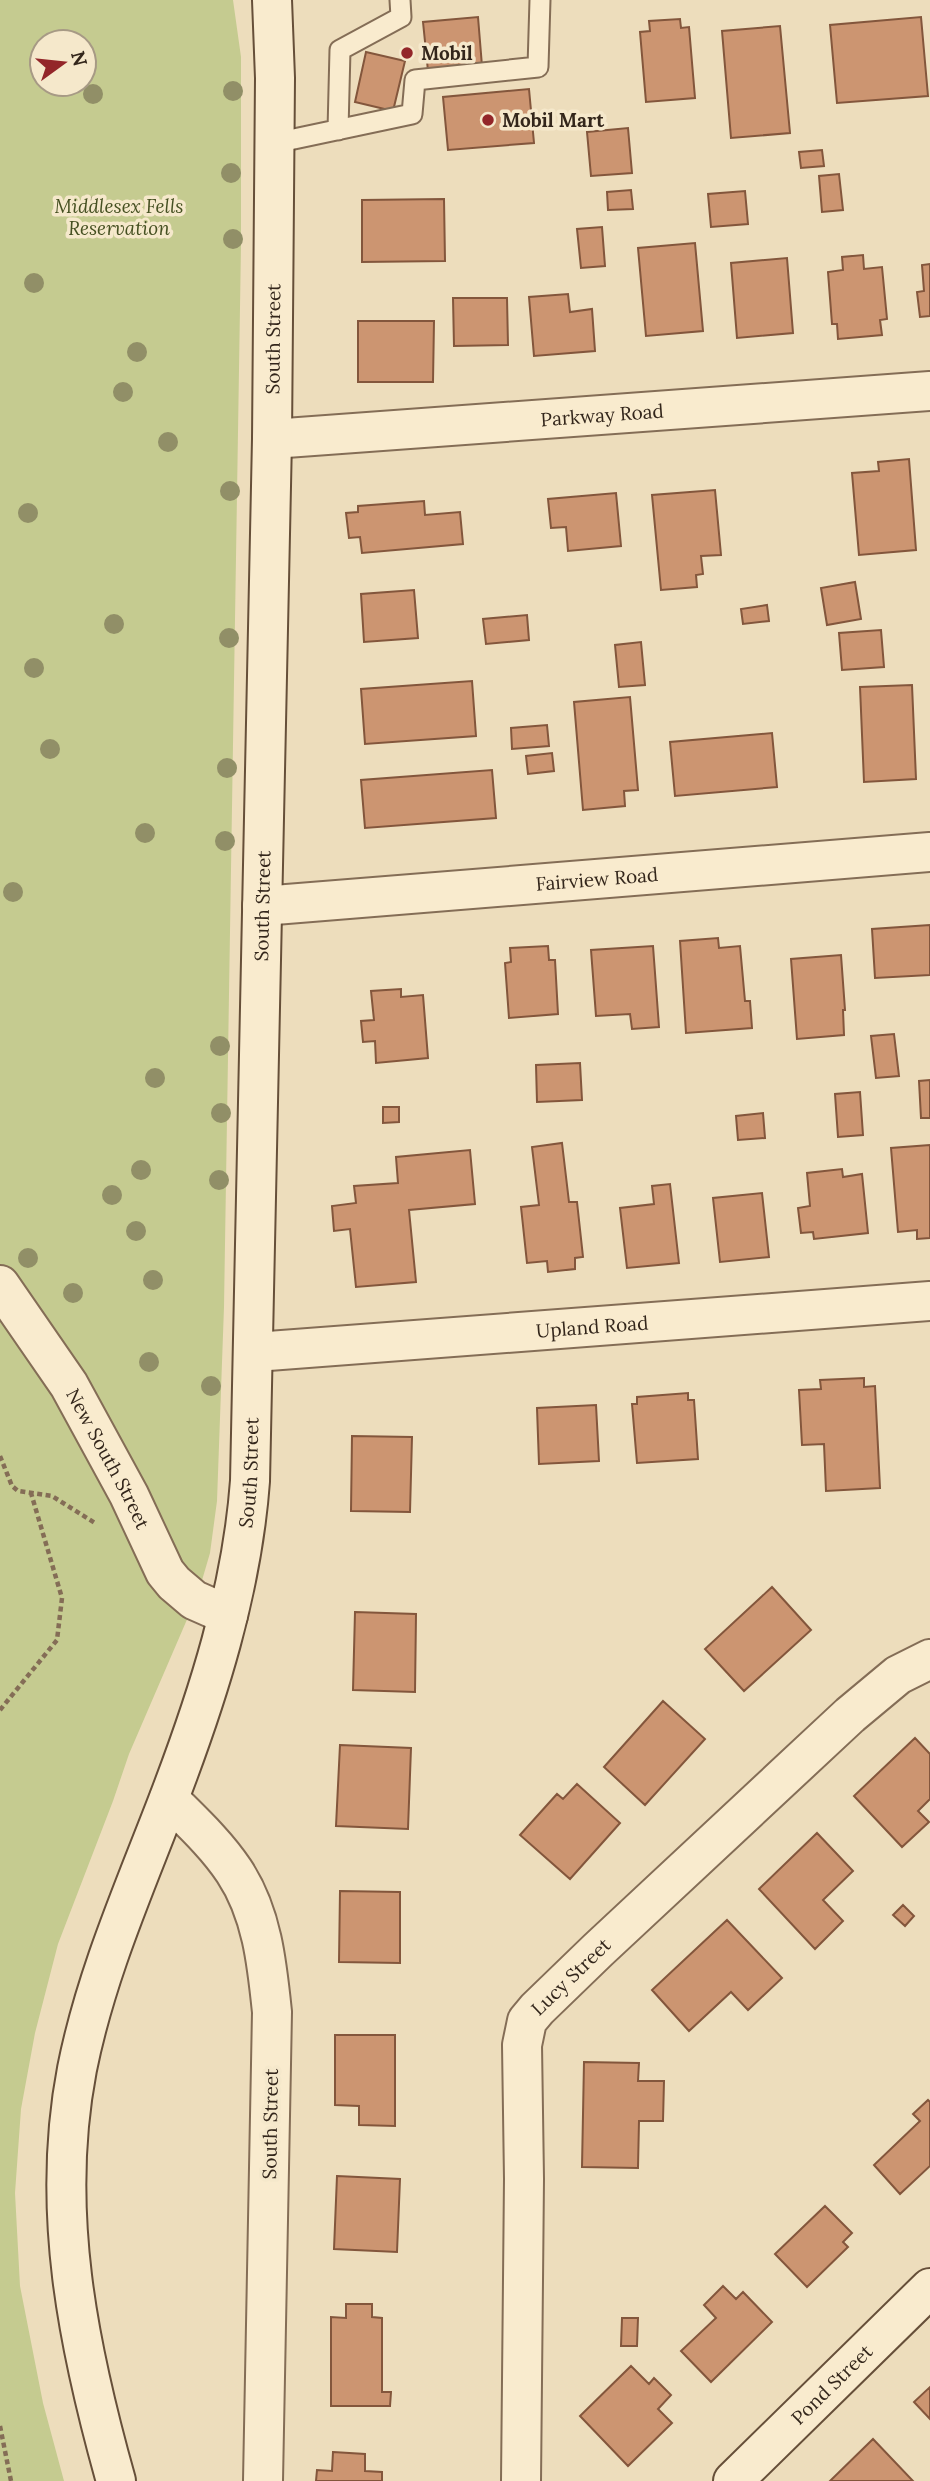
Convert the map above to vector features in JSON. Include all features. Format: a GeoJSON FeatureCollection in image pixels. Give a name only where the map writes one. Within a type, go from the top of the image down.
{"type":"FeatureCollection","features":[{"type":"Feature","properties":{"kind":"street","name":"South Street"},"geometry":{"type":"LineString","coordinates":[[116,2481],[88,2370],[74,2298],[66,2222],[68,2141],[77,2071],[95,1997],[119,1926],[169,1799],[213,1674],[245,1534],[249,1498],[272,439],[275,78],[272,0]]}},
{"type":"Feature","properties":{"kind":"street","name":"Parkway Road"},"geometry":{"type":"LineString","coordinates":[[272,439],[930,391]]}},
{"type":"Feature","properties":{"kind":"street","name":"Fairview Road"},"geometry":{"type":"LineString","coordinates":[[262,906],[930,852]]}},
{"type":"Feature","properties":{"kind":"street","name":"New South Street"},"geometry":{"type":"LineString","coordinates":[[0,1285],[69,1385],[129,1494],[165,1572],[194,1600],[228,1615]]}},
{"type":"Feature","properties":{"kind":"street","name":"Upland Road"},"geometry":{"type":"LineString","coordinates":[[254,1352],[930,1301]]}},
{"type":"Feature","properties":{"kind":"street","name":"Lucy Street"},"geometry":{"type":"LineString","coordinates":[[522,2481],[522,2045],[527,2021],[598,1950],[850,1715],[898,1675],[930,1659]]}},
{"type":"Feature","properties":{"kind":"street","name":"South Street"},"geometry":{"type":"LineString","coordinates":[[169,1799],[209,1838],[235,1872],[255,1914],[266,1961],[272,2012],[263,2481]]}},
{"type":"Feature","properties":{"kind":"street","name":"Pond Street"},"geometry":{"type":"LineString","coordinates":[[733,2481],[930,2288]]}},
{"type":"Feature","properties":{"kind":"lane"},"geometry":{"type":"LineString","coordinates":[[338,130],[340,50],[401,17],[400,0]]}},
{"type":"Feature","properties":{"kind":"lane"},"geometry":{"type":"LineString","coordinates":[[275,143],[412,114],[415,80],[538,67],[541,0]]}},
{"type":"Feature","properties":{"kind":"path"},"geometry":{"type":"LineString","coordinates":[[0,1456],[12,1486],[18,1491],[52,1496],[97,1525]]}},
{"type":"Feature","properties":{"kind":"path"},"geometry":{"type":"LineString","coordinates":[[0,1710],[57,1640],[62,1598],[31,1493]]}},
{"type":"Feature","properties":{"kind":"path"},"geometry":{"type":"LineString","coordinates":[[0,2426],[11,2481]]}},
{"type":"Feature","properties":{"kind":"green space","name":"Middlesex Fells Reservation"},"geometry":{"type":"Polygon","coordinates":[[[0,0],[233,0],[241,57],[241,245],[224,1307],[217,1501],[210,1553],[198,1594],[129,1754],[58,1944],[35,2033],[21,2109],[15,2193],[20,2286],[43,2403],[64,2481],[0,2481],[0,0]]]}},
{"type":"Feature","properties":{"kind":"building"},"geometry":{"type":"Polygon","coordinates":[[[478,17],[482,66],[428,71],[423,22],[478,17]]]}},
{"type":"Feature","properties":{"kind":"building"},"geometry":{"type":"Polygon","coordinates":[[[921,17],[928,96],[837,103],[830,25],[921,17]]]}},
{"type":"Feature","properties":{"kind":"building"},"geometry":{"type":"Polygon","coordinates":[[[680,19],[681,28],[689,27],[695,98],[646,102],[640,32],[650,31],[649,21],[680,19]]]}},
{"type":"Feature","properties":{"kind":"building"},"geometry":{"type":"Polygon","coordinates":[[[780,26],[790,133],[731,138],[722,31],[780,26]]]}},
{"type":"Feature","properties":{"kind":"building"},"geometry":{"type":"Polygon","coordinates":[[[366,52],[405,61],[393,111],[355,102],[366,52]]]}},
{"type":"Feature","properties":{"kind":"building","name":"Mobil Mart"},"geometry":{"type":"Polygon","coordinates":[[[529,89],[534,143],[448,150],[443,97],[529,89]]]}},
{"type":"Feature","properties":{"kind":"building"},"geometry":{"type":"Polygon","coordinates":[[[628,128],[632,173],[591,176],[587,132],[628,128]]]}},
{"type":"Feature","properties":{"kind":"building"},"geometry":{"type":"Polygon","coordinates":[[[822,150],[824,166],[801,168],[799,152],[822,150]]]}},
{"type":"Feature","properties":{"kind":"building"},"geometry":{"type":"Polygon","coordinates":[[[839,174],[843,210],[822,212],[819,176],[839,174]]]}},
{"type":"Feature","properties":{"kind":"building"},"geometry":{"type":"Polygon","coordinates":[[[631,190],[633,209],[608,210],[607,192],[631,190]]]}},
{"type":"Feature","properties":{"kind":"building"},"geometry":{"type":"Polygon","coordinates":[[[745,191],[748,224],[711,227],[708,194],[745,191]]]}},
{"type":"Feature","properties":{"kind":"building"},"geometry":{"type":"Polygon","coordinates":[[[444,199],[445,261],[362,262],[362,200],[444,199]]]}},
{"type":"Feature","properties":{"kind":"building"},"geometry":{"type":"Polygon","coordinates":[[[602,227],[605,266],[581,268],[577,229],[602,227]]]}},
{"type":"Feature","properties":{"kind":"building"},"geometry":{"type":"Polygon","coordinates":[[[695,243],[703,331],[646,336],[638,248],[695,243]]]}},
{"type":"Feature","properties":{"kind":"building"},"geometry":{"type":"Polygon","coordinates":[[[863,255],[864,269],[882,267],[887,319],[880,320],[882,335],[838,339],[837,324],[832,324],[828,272],[843,270],[842,257],[863,255]]]}},
{"type":"Feature","properties":{"kind":"building"},"geometry":{"type":"Polygon","coordinates":[[[787,258],[793,333],[737,338],[731,263],[787,258]]]}},
{"type":"Feature","properties":{"kind":"building"},"geometry":{"type":"Polygon","coordinates":[[[930,264],[930,316],[920,317],[917,292],[924,291],[922,265],[930,264]]]}},
{"type":"Feature","properties":{"kind":"building"},"geometry":{"type":"Polygon","coordinates":[[[568,294],[570,312],[592,309],[595,351],[534,356],[529,297],[568,294]]]}},
{"type":"Feature","properties":{"kind":"building"},"geometry":{"type":"Polygon","coordinates":[[[453,298],[507,298],[508,345],[454,346],[453,298]]]}},
{"type":"Feature","properties":{"kind":"building"},"geometry":{"type":"Polygon","coordinates":[[[358,321],[434,321],[433,382],[358,382],[358,321]]]}},
{"type":"Feature","properties":{"kind":"building"},"geometry":{"type":"Polygon","coordinates":[[[909,459],[916,550],[859,555],[852,473],[879,471],[878,462],[909,459]]]}},
{"type":"Feature","properties":{"kind":"building"},"geometry":{"type":"Polygon","coordinates":[[[715,490],[721,555],[701,556],[703,574],[696,575],[697,587],[661,590],[652,495],[715,490]]]}},
{"type":"Feature","properties":{"kind":"building"},"geometry":{"type":"Polygon","coordinates":[[[616,493],[621,546],[568,551],[566,527],[551,528],[548,499],[616,493]]]}},
{"type":"Feature","properties":{"kind":"building"},"geometry":{"type":"Polygon","coordinates":[[[424,501],[425,515],[460,512],[463,544],[362,553],[360,537],[349,538],[346,513],[358,512],[358,506],[424,501]]]}},
{"type":"Feature","properties":{"kind":"building"},"geometry":{"type":"Polygon","coordinates":[[[855,582],[861,619],[827,625],[821,588],[855,582]]]}},
{"type":"Feature","properties":{"kind":"building"},"geometry":{"type":"Polygon","coordinates":[[[414,590],[418,638],[364,642],[361,594],[414,590]]]}},
{"type":"Feature","properties":{"kind":"building"},"geometry":{"type":"Polygon","coordinates":[[[767,605],[769,621],[743,624],[741,609],[767,605]]]}},
{"type":"Feature","properties":{"kind":"building"},"geometry":{"type":"Polygon","coordinates":[[[527,615],[529,640],[486,644],[483,619],[527,615]]]}},
{"type":"Feature","properties":{"kind":"building"},"geometry":{"type":"Polygon","coordinates":[[[881,630],[884,667],[842,670],[839,633],[881,630]]]}},
{"type":"Feature","properties":{"kind":"building"},"geometry":{"type":"Polygon","coordinates":[[[641,642],[645,685],[619,687],[615,645],[641,642]]]}},
{"type":"Feature","properties":{"kind":"building"},"geometry":{"type":"Polygon","coordinates":[[[472,681],[476,736],[365,744],[361,689],[472,681]]]}},
{"type":"Feature","properties":{"kind":"building"},"geometry":{"type":"Polygon","coordinates":[[[912,685],[916,779],[864,782],[860,687],[912,685]]]}},
{"type":"Feature","properties":{"kind":"building"},"geometry":{"type":"Polygon","coordinates":[[[630,697],[638,790],[624,791],[625,806],[583,810],[574,702],[630,697]]]}},
{"type":"Feature","properties":{"kind":"building"},"geometry":{"type":"Polygon","coordinates":[[[547,725],[549,746],[512,749],[511,728],[547,725]]]}},
{"type":"Feature","properties":{"kind":"building"},"geometry":{"type":"Polygon","coordinates":[[[772,733],[777,787],[675,796],[670,742],[772,733]]]}},
{"type":"Feature","properties":{"kind":"building"},"geometry":{"type":"Polygon","coordinates":[[[552,753],[554,771],[528,774],[526,756],[552,753]]]}},
{"type":"Feature","properties":{"kind":"building"},"geometry":{"type":"Polygon","coordinates":[[[492,770],[496,818],[365,828],[361,780],[492,770]]]}},
{"type":"Feature","properties":{"kind":"building"},"geometry":{"type":"Polygon","coordinates":[[[930,925],[930,975],[875,978],[872,929],[930,925]]]}},
{"type":"Feature","properties":{"kind":"building"},"geometry":{"type":"Polygon","coordinates":[[[718,938],[719,948],[740,946],[745,1001],[750,1001],[752,1028],[686,1033],[680,941],[718,938]]]}},
{"type":"Feature","properties":{"kind":"building"},"geometry":{"type":"Polygon","coordinates":[[[548,946],[549,960],[555,960],[558,1014],[509,1018],[505,963],[511,962],[510,948],[548,946]]]}},
{"type":"Feature","properties":{"kind":"building"},"geometry":{"type":"Polygon","coordinates":[[[653,946],[659,1027],[632,1029],[630,1014],[596,1016],[591,950],[653,946]]]}},
{"type":"Feature","properties":{"kind":"building"},"geometry":{"type":"Polygon","coordinates":[[[841,955],[844,1035],[797,1039],[791,959],[841,955]]]}},
{"type":"Feature","properties":{"kind":"building"},"geometry":{"type":"Polygon","coordinates":[[[401,989],[401,997],[423,995],[428,1058],[376,1063],[375,1041],[363,1042],[361,1021],[374,1020],[371,991],[401,989]]]}},
{"type":"Feature","properties":{"kind":"building"},"geometry":{"type":"Polygon","coordinates":[[[894,1034],[899,1076],[876,1078],[871,1036],[894,1034]]]}},
{"type":"Feature","properties":{"kind":"building"},"geometry":{"type":"Polygon","coordinates":[[[580,1063],[582,1100],[537,1102],[536,1065],[580,1063]]]}},
{"type":"Feature","properties":{"kind":"building"},"geometry":{"type":"Polygon","coordinates":[[[930,1080],[930,1118],[921,1118],[919,1081],[930,1080]]]}},
{"type":"Feature","properties":{"kind":"building"},"geometry":{"type":"Polygon","coordinates":[[[860,1092],[863,1135],[838,1137],[835,1094],[860,1092]]]}},
{"type":"Feature","properties":{"kind":"building"},"geometry":{"type":"Polygon","coordinates":[[[383,1107],[399,1107],[399,1122],[383,1123],[383,1107]]]}},
{"type":"Feature","properties":{"kind":"building"},"geometry":{"type":"Polygon","coordinates":[[[763,1113],[765,1138],[738,1140],[736,1116],[763,1113]]]}},
{"type":"Feature","properties":{"kind":"building"},"geometry":{"type":"Polygon","coordinates":[[[562,1143],[569,1202],[577,1202],[583,1257],[575,1258],[575,1269],[548,1272],[547,1261],[527,1263],[521,1207],[539,1205],[532,1147],[562,1143]]]}},
{"type":"Feature","properties":{"kind":"building"},"geometry":{"type":"Polygon","coordinates":[[[930,1145],[930,1238],[917,1239],[917,1230],[898,1232],[891,1148],[930,1145]]]}},
{"type":"Feature","properties":{"kind":"building"},"geometry":{"type":"Polygon","coordinates":[[[470,1150],[475,1204],[409,1210],[416,1282],[356,1287],[350,1229],[334,1231],[332,1206],[356,1203],[354,1186],[398,1183],[396,1157],[470,1150]]]}},
{"type":"Feature","properties":{"kind":"building"},"geometry":{"type":"Polygon","coordinates":[[[842,1169],[843,1177],[862,1174],[868,1233],[814,1239],[813,1232],[801,1233],[798,1208],[810,1206],[807,1173],[842,1169]]]}},
{"type":"Feature","properties":{"kind":"building"},"geometry":{"type":"Polygon","coordinates":[[[670,1184],[679,1263],[627,1268],[620,1208],[654,1204],[652,1186],[670,1184]]]}},
{"type":"Feature","properties":{"kind":"building"},"geometry":{"type":"Polygon","coordinates":[[[762,1193],[769,1257],[720,1262],[713,1198],[762,1193]]]}},
{"type":"Feature","properties":{"kind":"building"},"geometry":{"type":"Polygon","coordinates":[[[864,1378],[864,1387],[875,1386],[880,1488],[826,1491],[824,1444],[802,1445],[799,1390],[821,1389],[820,1380],[864,1378]]]}},
{"type":"Feature","properties":{"kind":"building"},"geometry":{"type":"Polygon","coordinates":[[[688,1393],[688,1400],[694,1400],[698,1459],[637,1463],[632,1404],[637,1404],[637,1397],[688,1393]]]}},
{"type":"Feature","properties":{"kind":"building"},"geometry":{"type":"Polygon","coordinates":[[[596,1405],[599,1461],[539,1464],[537,1408],[596,1405]]]}},
{"type":"Feature","properties":{"kind":"building"},"geometry":{"type":"Polygon","coordinates":[[[352,1436],[412,1437],[410,1512],[351,1511],[352,1436]]]}},
{"type":"Feature","properties":{"kind":"building"},"geometry":{"type":"Polygon","coordinates":[[[772,1587],[811,1630],[744,1691],[705,1649],[772,1587]]]}},
{"type":"Feature","properties":{"kind":"building"},"geometry":{"type":"Polygon","coordinates":[[[355,1612],[416,1614],[415,1692],[353,1690],[355,1612]]]}},
{"type":"Feature","properties":{"kind":"building"},"geometry":{"type":"Polygon","coordinates":[[[663,1701],[705,1739],[645,1805],[604,1767],[663,1701]]]}},
{"type":"Feature","properties":{"kind":"building"},"geometry":{"type":"Polygon","coordinates":[[[915,1738],[930,1754],[930,1799],[918,1811],[929,1822],[902,1847],[854,1796],[915,1738]]]}},
{"type":"Feature","properties":{"kind":"building"},"geometry":{"type":"Polygon","coordinates":[[[340,1745],[411,1748],[408,1829],[336,1826],[340,1745]]]}},
{"type":"Feature","properties":{"kind":"building"},"geometry":{"type":"Polygon","coordinates":[[[577,1784],[620,1823],[570,1879],[520,1835],[557,1794],[563,1799],[577,1784]]]}},
{"type":"Feature","properties":{"kind":"building"},"geometry":{"type":"Polygon","coordinates":[[[817,1833],[853,1871],[823,1900],[843,1921],[815,1949],[759,1889],[817,1833]]]}},
{"type":"Feature","properties":{"kind":"building"},"geometry":{"type":"Polygon","coordinates":[[[340,1891],[400,1892],[400,1963],[339,1962],[340,1891]]]}},
{"type":"Feature","properties":{"kind":"building"},"geometry":{"type":"Polygon","coordinates":[[[903,1905],[914,1916],[905,1926],[893,1915],[903,1905]]]}},
{"type":"Feature","properties":{"kind":"building"},"geometry":{"type":"Polygon","coordinates":[[[727,1920],[782,1978],[748,2010],[731,1992],[689,2031],[652,1990],[727,1920]]]}},
{"type":"Feature","properties":{"kind":"building"},"geometry":{"type":"Polygon","coordinates":[[[335,2035],[395,2035],[395,2126],[359,2125],[359,2106],[335,2105],[335,2035]]]}},
{"type":"Feature","properties":{"kind":"building"},"geometry":{"type":"Polygon","coordinates":[[[584,2062],[639,2063],[638,2081],[664,2081],[663,2121],[639,2121],[638,2168],[582,2167],[584,2062]]]}},
{"type":"Feature","properties":{"kind":"building"},"geometry":{"type":"Polygon","coordinates":[[[928,2100],[930,2166],[900,2194],[874,2165],[920,2121],[913,2114],[928,2100]]]}},
{"type":"Feature","properties":{"kind":"building"},"geometry":{"type":"Polygon","coordinates":[[[337,2176],[400,2179],[397,2252],[334,2249],[337,2176]]]}},
{"type":"Feature","properties":{"kind":"building"},"geometry":{"type":"Polygon","coordinates":[[[825,2206],[852,2233],[843,2242],[848,2247],[807,2287],[775,2254],[825,2206]]]}},
{"type":"Feature","properties":{"kind":"building"},"geometry":{"type":"Polygon","coordinates":[[[723,2286],[736,2299],[743,2292],[772,2322],[711,2382],[681,2351],[716,2318],[704,2305],[723,2286]]]}},
{"type":"Feature","properties":{"kind":"building"},"geometry":{"type":"Polygon","coordinates":[[[346,2304],[372,2304],[372,2317],[382,2318],[382,2392],[391,2392],[390,2406],[331,2406],[331,2317],[346,2318],[346,2304]]]}},
{"type":"Feature","properties":{"kind":"building"},"geometry":{"type":"Polygon","coordinates":[[[622,2318],[638,2318],[637,2346],[621,2346],[622,2318]]]}},
{"type":"Feature","properties":{"kind":"building"},"geometry":{"type":"Polygon","coordinates":[[[631,2366],[649,2384],[654,2378],[671,2395],[658,2409],[672,2423],[628,2466],[580,2416],[631,2366]]]}},
{"type":"Feature","properties":{"kind":"building"},"geometry":{"type":"Polygon","coordinates":[[[930,2387],[930,2419],[914,2402],[930,2387]]]}},
{"type":"Feature","properties":{"kind":"building"},"geometry":{"type":"Polygon","coordinates":[[[873,2439],[913,2481],[830,2481],[873,2439]]]}},
{"type":"Feature","properties":{"kind":"building"},"geometry":{"type":"Polygon","coordinates":[[[333,2452],[365,2454],[365,2471],[382,2472],[382,2481],[316,2481],[317,2470],[332,2471],[333,2452]]]}},
{"type":"Feature","properties":{"kind":"place","name":"Mobil"},"geometry":{"type":"Point","coordinates":[407,53]}},
{"type":"Feature","properties":{"kind":"place","name":"Mobil Mart"},"geometry":{"type":"Point","coordinates":[488,120]}}]}
